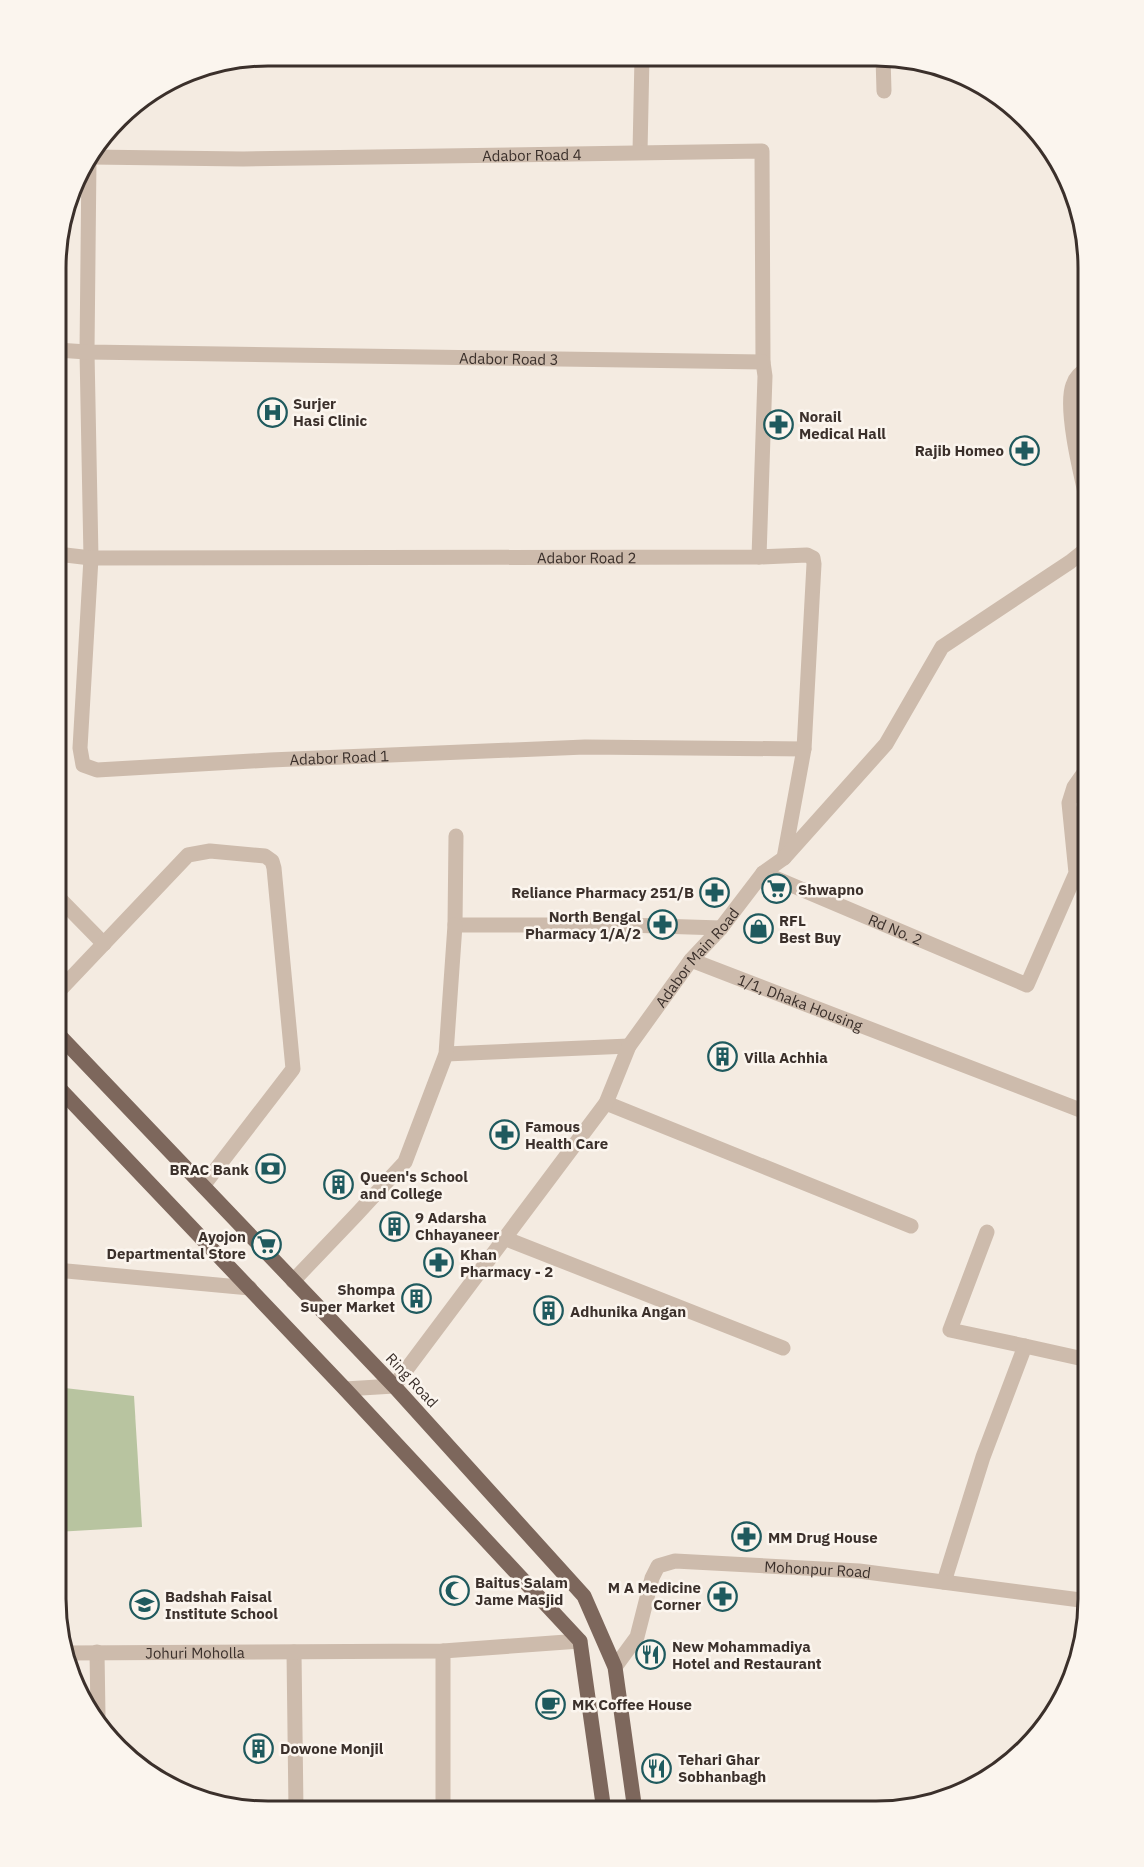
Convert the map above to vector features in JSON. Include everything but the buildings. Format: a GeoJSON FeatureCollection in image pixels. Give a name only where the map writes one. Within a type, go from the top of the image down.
{"type":"FeatureCollection","features":[{"type":"Feature","properties":{"kind":"main road","name":"Ring Road"},"geometry":{"type":"LineString","coordinates":[[66,1042],[394,1386],[584,1596],[615,1667],[634,1801]]}},
{"type":"Feature","properties":{"kind":"main road"},"geometry":{"type":"LineString","coordinates":[[66,1095],[250,1288],[580,1641],[603,1801]]}},
{"type":"Feature","properties":{"kind":"street"},"geometry":{"type":"LineString","coordinates":[[640,152],[642,66]]}},
{"type":"Feature","properties":{"kind":"street"},"geometry":{"type":"LineString","coordinates":[[883,67],[884,91]]}},
{"type":"Feature","properties":{"kind":"street","name":"Adabor Road 4"},"geometry":{"type":"LineString","coordinates":[[99,158],[243,159],[762,151],[763,362]]}},
{"type":"Feature","properties":{"kind":"street"},"geometry":{"type":"LineString","coordinates":[[90,173],[87,352],[91,558]]}},
{"type":"Feature","properties":{"kind":"street","name":"Adabor Road 3"},"geometry":{"type":"LineString","coordinates":[[66,351],[763,362]]}},
{"type":"Feature","properties":{"kind":"street"},"geometry":{"type":"LineString","coordinates":[[759,557],[765,376],[763,362]]}},
{"type":"Feature","properties":{"kind":"street"},"geometry":{"type":"LineString","coordinates":[[1078,375],[1072,385],[1071,401],[1078,461]]}},
{"type":"Feature","properties":{"kind":"street","name":"Adabor Road 2"},"geometry":{"type":"LineString","coordinates":[[66,555],[91,558],[807,555],[813,558],[814,564],[804,749],[784,858]]}},
{"type":"Feature","properties":{"kind":"street","name":"Adabor Main Road"},"geometry":{"type":"LineString","coordinates":[[394,1386],[606,1103],[629,1046],[691,960],[721,928],[763,873],[784,858],[886,744],[942,647],[1078,556]]}},
{"type":"Feature","properties":{"kind":"street","name":"Adabor Road 1"},"geometry":{"type":"LineString","coordinates":[[91,558],[80,748],[83,765],[97,770],[270,760],[585,747],[804,749]]}},
{"type":"Feature","properties":{"kind":"street"},"geometry":{"type":"LineString","coordinates":[[1078,782],[1069,804],[1078,852]]}},
{"type":"Feature","properties":{"kind":"street"},"geometry":{"type":"LineString","coordinates":[[293,1281],[405,1162],[446,1054],[455,925],[456,836]]}},
{"type":"Feature","properties":{"kind":"street"},"geometry":{"type":"LineString","coordinates":[[66,984],[188,855],[210,851],[265,856],[272,861],[293,1069],[203,1186]]}},
{"type":"Feature","properties":{"kind":"street","name":"Rd No. 2"},"geometry":{"type":"LineString","coordinates":[[763,873],[1027,985],[1078,882]]}},
{"type":"Feature","properties":{"kind":"street"},"geometry":{"type":"LineString","coordinates":[[66,905],[104,944]]}},
{"type":"Feature","properties":{"kind":"street"},"geometry":{"type":"LineString","coordinates":[[455,925],[626,925],[721,928]]}},
{"type":"Feature","properties":{"kind":"street","name":"1/1, Dhaka Housing"},"geometry":{"type":"LineString","coordinates":[[691,960],[1078,1109]]}},
{"type":"Feature","properties":{"kind":"street"},"geometry":{"type":"LineString","coordinates":[[446,1054],[629,1046]]}},
{"type":"Feature","properties":{"kind":"street"},"geometry":{"type":"LineString","coordinates":[[606,1103],[911,1226]]}},
{"type":"Feature","properties":{"kind":"street"},"geometry":{"type":"LineString","coordinates":[[987,1233],[950,1330],[1078,1358]]}},
{"type":"Feature","properties":{"kind":"street"},"geometry":{"type":"LineString","coordinates":[[504,1238],[783,1348]]}},
{"type":"Feature","properties":{"kind":"street"},"geometry":{"type":"LineString","coordinates":[[66,1271],[250,1288]]}},
{"type":"Feature","properties":{"kind":"street"},"geometry":{"type":"LineString","coordinates":[[944,1582],[983,1457],[1025,1346]]}},
{"type":"Feature","properties":{"kind":"street"},"geometry":{"type":"LineString","coordinates":[[345,1389],[394,1386]]}},
{"type":"Feature","properties":{"kind":"street","name":"Mohonpur Road"},"geometry":{"type":"LineString","coordinates":[[615,1667],[637,1636],[652,1578],[658,1566],[675,1561],[859,1571],[1078,1600]]}},
{"type":"Feature","properties":{"kind":"street","name":"Johuri Moholla"},"geometry":{"type":"LineString","coordinates":[[74,1653],[443,1651],[580,1641]]}},
{"type":"Feature","properties":{"kind":"street"},"geometry":{"type":"LineString","coordinates":[[443,1651],[443,1801]]}},
{"type":"Feature","properties":{"kind":"street"},"geometry":{"type":"LineString","coordinates":[[97,1652],[98,1707]]}},
{"type":"Feature","properties":{"kind":"street"},"geometry":{"type":"LineString","coordinates":[[294,1652],[296,1801]]}},
{"type":"Feature","properties":{"kind":"green space"},"geometry":{"type":"Polygon","coordinates":[[[66,1388],[134,1396],[142,1527],[66,1531],[66,1388]]]}},
{"type":"Feature","properties":{"kind":"place","name":"Surjer Hasi Clinic"},"geometry":{"type":"Point","coordinates":[272,412]}},
{"type":"Feature","properties":{"kind":"place","name":"Norail Medical Hall"},"geometry":{"type":"Point","coordinates":[778,425]}},
{"type":"Feature","properties":{"kind":"place","name":"Rajib Homeo"},"geometry":{"type":"Point","coordinates":[1025,450]}},
{"type":"Feature","properties":{"kind":"place","name":"Shwapno"},"geometry":{"type":"Point","coordinates":[777,889]}},
{"type":"Feature","properties":{"kind":"place","name":"Reliance Pharmacy 251/B"},"geometry":{"type":"Point","coordinates":[715,892]}},
{"type":"Feature","properties":{"kind":"place","name":"North Bengal Pharmacy 1/A/2"},"geometry":{"type":"Point","coordinates":[662,925]}},
{"type":"Feature","properties":{"kind":"place","name":"RFL Best Buy"},"geometry":{"type":"Point","coordinates":[758,929]}},
{"type":"Feature","properties":{"kind":"place","name":"Villa Achhia"},"geometry":{"type":"Point","coordinates":[723,1057]}},
{"type":"Feature","properties":{"kind":"place","name":"Famous Health Care"},"geometry":{"type":"Point","coordinates":[504,1135]}},
{"type":"Feature","properties":{"kind":"place","name":"BRAC Bank"},"geometry":{"type":"Point","coordinates":[270,1169]}},
{"type":"Feature","properties":{"kind":"place","name":"Queen's School and College"},"geometry":{"type":"Point","coordinates":[339,1185]}},
{"type":"Feature","properties":{"kind":"place","name":"9 Adarsha Chhayaneer"},"geometry":{"type":"Point","coordinates":[394,1226]}},
{"type":"Feature","properties":{"kind":"place","name":"Ayojon Departmental Store"},"geometry":{"type":"Point","coordinates":[267,1245]}},
{"type":"Feature","properties":{"kind":"place","name":"Khan Pharmacy - 2"},"geometry":{"type":"Point","coordinates":[439,1263]}},
{"type":"Feature","properties":{"kind":"place","name":"Shompa Super Market"},"geometry":{"type":"Point","coordinates":[416,1298]}},
{"type":"Feature","properties":{"kind":"place","name":"Adhunika Angan"},"geometry":{"type":"Point","coordinates":[549,1311]}},
{"type":"Feature","properties":{"kind":"place","name":"MM Drug House"},"geometry":{"type":"Point","coordinates":[747,1537]}},
{"type":"Feature","properties":{"kind":"place","name":"Baitus Salam Jame Masjid"},"geometry":{"type":"Point","coordinates":[454,1591]}},
{"type":"Feature","properties":{"kind":"place","name":"M A Medicine Corner"},"geometry":{"type":"Point","coordinates":[722,1596]}},
{"type":"Feature","properties":{"kind":"place","name":"Badshah Faisal Institute School"},"geometry":{"type":"Point","coordinates":[144,1605]}},
{"type":"Feature","properties":{"kind":"place","name":"New Mohammadiya Hotel and Restaurant"},"geometry":{"type":"Point","coordinates":[651,1655]}},
{"type":"Feature","properties":{"kind":"place","name":"MK Coffee House"},"geometry":{"type":"Point","coordinates":[551,1704]}},
{"type":"Feature","properties":{"kind":"place","name":"Dowone Monjil"},"geometry":{"type":"Point","coordinates":[259,1748]}},
{"type":"Feature","properties":{"kind":"place","name":"Tehari Ghar Sobhanbagh"},"geometry":{"type":"Point","coordinates":[657,1768]}}]}
